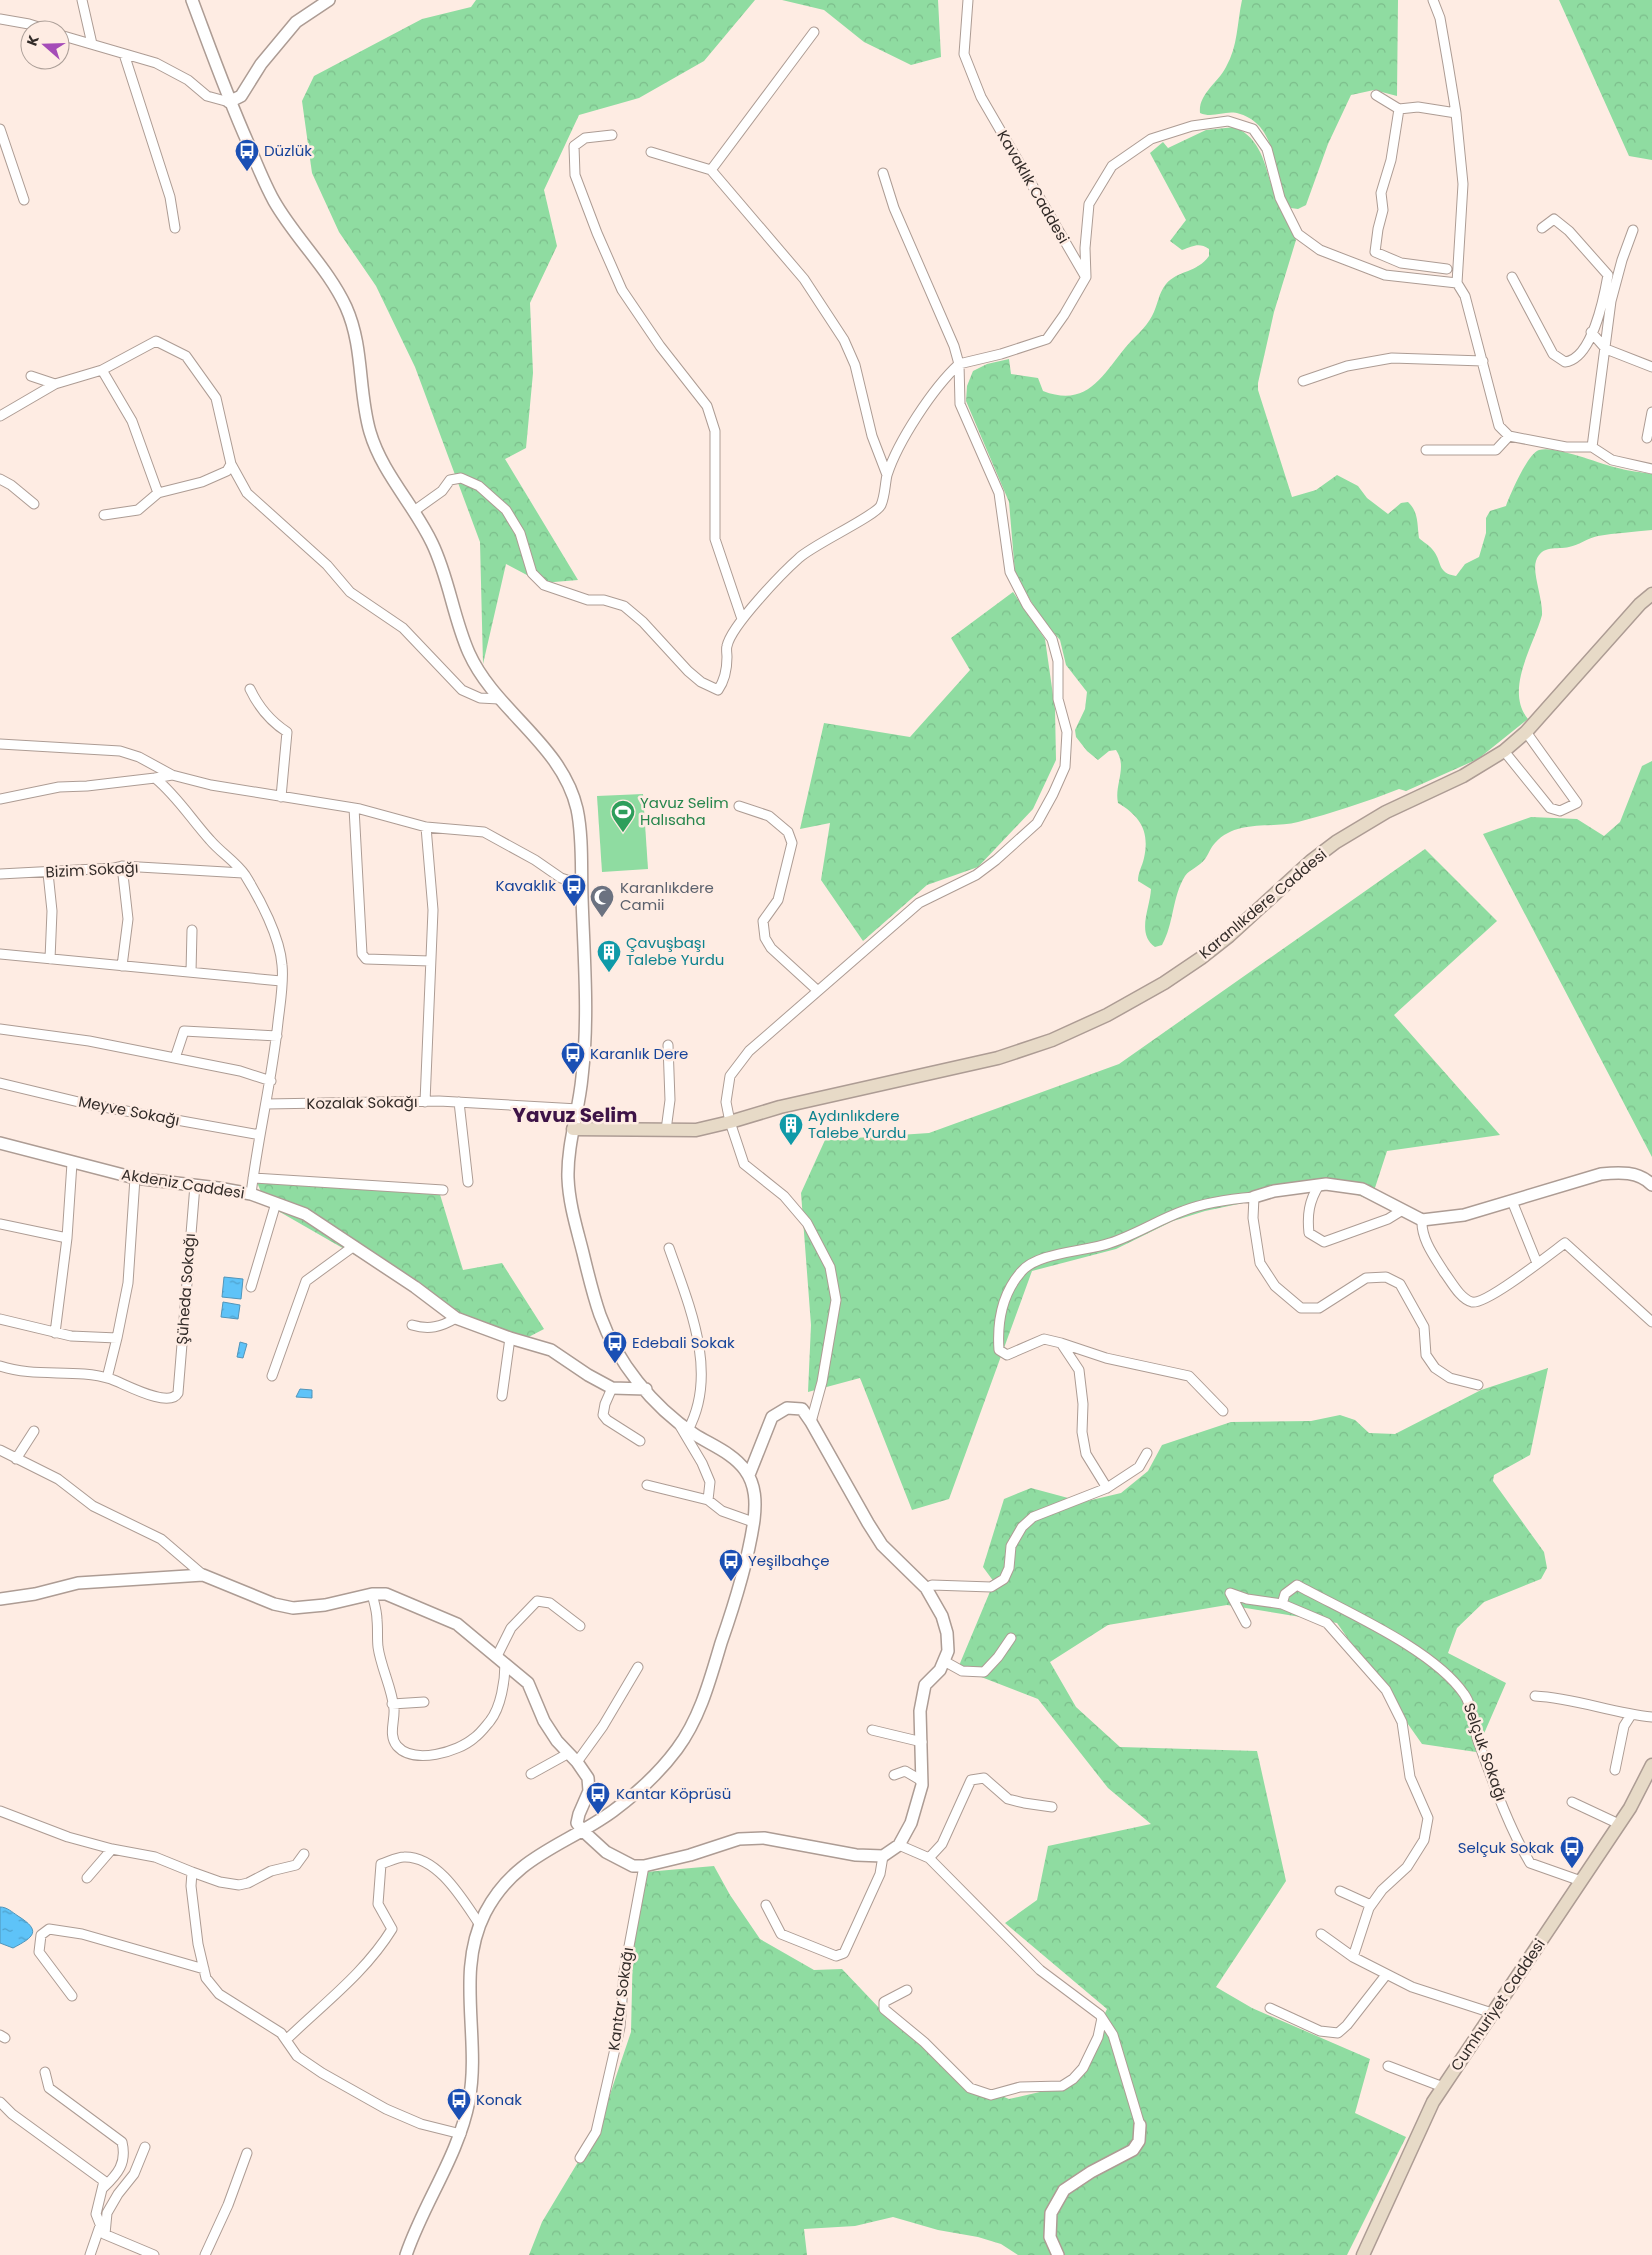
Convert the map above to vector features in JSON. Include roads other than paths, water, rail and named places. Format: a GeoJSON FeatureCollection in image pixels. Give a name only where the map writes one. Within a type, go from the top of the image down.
{"type":"FeatureCollection","features":[{"type":"Feature","properties":{"kind":"main road","name":"Karanlıkdere Caddesi"},"geometry":{"type":"LineString","coordinates":[[573,1129],[696,1130],[780,1107],[998,1058],[1081,1028],[1164,983],[1201,958],[1229,936],[1311,862],[1344,837],[1386,812],[1484,765],[1504,751],[1526,732],[1640,604],[1652,594]]}},
{"type":"Feature","properties":{"kind":"main road","name":"Cumhuriyet Caddesi"},"geometry":{"type":"LineString","coordinates":[[1363,2255],[1433,2102],[1630,1808],[1652,1765]]}},
{"type":"Feature","properties":{"kind":"street"},"geometry":{"type":"LineString","coordinates":[[82,0],[92,44]]}},
{"type":"Feature","properties":{"kind":"street"},"geometry":{"type":"LineString","coordinates":[[192,0],[229,102],[272,198],[335,286],[345,304],[357,339],[370,432],[382,461],[414,511],[441,564],[459,628],[476,668],[499,699],[542,746],[565,777],[574,800],[579,825],[582,885],[585,1048],[578,1109],[569,1152],[569,1193],[594,1296],[603,1322],[617,1353],[629,1371],[678,1422],[730,1456],[749,1475],[754,1495],[753,1522],[745,1563],[733,1607],[698,1712],[688,1732],[665,1764],[632,1796],[600,1820],[521,1866],[498,1891],[480,1925],[471,1956],[469,1974],[473,2055],[472,2082],[460,2134],[444,2174],[416,2230],[406,2255]]}},
{"type":"Feature","properties":{"kind":"street"},"geometry":{"type":"LineString","coordinates":[[70,38],[156,63],[188,80],[207,96],[229,102],[241,96],[261,64],[296,22],[329,0]]}},
{"type":"Feature","properties":{"kind":"street","name":"Kavaklık Caddesi"},"geometry":{"type":"LineString","coordinates":[[968,0],[964,54],[981,98],[1086,277]]}},
{"type":"Feature","properties":{"kind":"street"},"geometry":{"type":"LineString","coordinates":[[1433,0],[1440,18],[1456,113],[1463,184],[1457,283],[1465,296],[1498,426],[1509,436],[1566,447],[1592,447],[1612,460],[1652,469]]}},
{"type":"Feature","properties":{"kind":"street"},"geometry":{"type":"LineString","coordinates":[[0,19],[20,22]]}},
{"type":"Feature","properties":{"kind":"street"},"geometry":{"type":"LineString","coordinates":[[711,170],[814,32]]}},
{"type":"Feature","properties":{"kind":"street"},"geometry":{"type":"LineString","coordinates":[[124,54],[170,197],[175,228]]}},
{"type":"Feature","properties":{"kind":"street"},"geometry":{"type":"LineString","coordinates":[[1376,95],[1399,109],[1418,107],[1456,113]]}},
{"type":"Feature","properties":{"kind":"street"},"geometry":{"type":"LineString","coordinates":[[1399,109],[1391,160],[1381,192],[1383,210],[1375,252],[1401,263],[1446,269]]}},
{"type":"Feature","properties":{"kind":"street"},"geometry":{"type":"LineString","coordinates":[[414,511],[442,491],[450,480],[461,478],[479,486],[506,510],[520,533],[532,573],[544,586],[588,600],[604,600],[624,606],[643,622],[688,671],[701,682],[718,690],[724,681],[726,646],[742,619],[800,557],[881,505],[887,475],[898,449],[922,410],[950,372],[959,364],[1001,354],[1047,339],[1064,315],[1086,277],[1089,204],[1112,166],[1151,139],[1192,126],[1228,122],[1253,129],[1267,149],[1280,198],[1298,234],[1320,250],[1385,275],[1457,283]]}},
{"type":"Feature","properties":{"kind":"street"},"geometry":{"type":"LineString","coordinates":[[0,129],[24,200]]}},
{"type":"Feature","properties":{"kind":"street"},"geometry":{"type":"LineString","coordinates":[[612,135],[585,138],[574,146],[574,175],[622,290],[660,346],[706,406],[715,431],[715,539],[725,574],[742,619]]}},
{"type":"Feature","properties":{"kind":"street"},"geometry":{"type":"LineString","coordinates":[[651,152],[711,170],[804,279],[844,340],[855,365],[872,436],[887,475]]}},
{"type":"Feature","properties":{"kind":"street"},"geometry":{"type":"LineString","coordinates":[[811,1422],[822,1382],[836,1300],[830,1267],[801,1216],[784,1196],[744,1164],[730,1122],[726,1102],[730,1076],[749,1051],[919,903],[976,876],[1037,823],[1065,767],[1067,732],[1058,699],[1058,661],[1052,639],[1027,605],[1010,572],[999,493],[960,404],[959,364],[954,346],[894,208],[882,173]]}},
{"type":"Feature","properties":{"kind":"street"},"geometry":{"type":"LineString","coordinates":[[1512,277],[1553,354],[1565,362],[1573,361],[1582,353],[1598,321],[1608,275],[1569,231],[1554,219],[1542,228]]}},
{"type":"Feature","properties":{"kind":"street"},"geometry":{"type":"LineString","coordinates":[[1592,447],[1611,301],[1622,260],[1633,230]]}},
{"type":"Feature","properties":{"kind":"street"},"geometry":{"type":"LineString","coordinates":[[1591,332],[1606,349],[1652,368]]}},
{"type":"Feature","properties":{"kind":"street"},"geometry":{"type":"LineString","coordinates":[[0,416],[55,384],[102,370],[156,341],[186,356],[216,398],[231,464],[248,493],[327,565],[350,592],[403,628],[462,690],[480,698],[499,699]]}},
{"type":"Feature","properties":{"kind":"street"},"geometry":{"type":"LineString","coordinates":[[1303,381],[1347,366],[1392,358],[1483,361]]}},
{"type":"Feature","properties":{"kind":"street"},"geometry":{"type":"LineString","coordinates":[[102,370],[132,421],[158,493]]}},
{"type":"Feature","properties":{"kind":"street"},"geometry":{"type":"LineString","coordinates":[[32,376],[55,384]]}},
{"type":"Feature","properties":{"kind":"street"},"geometry":{"type":"LineString","coordinates":[[1647,438],[1652,412]]}},
{"type":"Feature","properties":{"kind":"street"},"geometry":{"type":"LineString","coordinates":[[1426,450],[1496,450],[1509,436]]}},
{"type":"Feature","properties":{"kind":"street"},"geometry":{"type":"LineString","coordinates":[[104,515],[138,510],[158,493],[202,482],[227,472],[231,464]]}},
{"type":"Feature","properties":{"kind":"street"},"geometry":{"type":"LineString","coordinates":[[0,479],[12,485],[34,504]]}},
{"type":"Feature","properties":{"kind":"street"},"geometry":{"type":"LineString","coordinates":[[250,689],[256,704],[271,722],[287,732],[282,797]]}},
{"type":"Feature","properties":{"kind":"street"},"geometry":{"type":"LineString","coordinates":[[1504,751],[1550,808],[1560,811],[1577,803],[1526,732]]}},
{"type":"Feature","properties":{"kind":"street"},"geometry":{"type":"LineString","coordinates":[[0,744],[120,751],[139,758],[172,775],[211,785],[354,808],[426,827],[484,832],[535,860],[561,878],[582,885]]}},
{"type":"Feature","properties":{"kind":"street"},"geometry":{"type":"LineString","coordinates":[[0,798],[59,787],[87,786],[172,775]]}},
{"type":"Feature","properties":{"kind":"street"},"geometry":{"type":"LineString","coordinates":[[155,778],[172,792],[221,853],[243,873],[262,904],[278,946],[282,966],[277,1036],[251,1194]]}},
{"type":"Feature","properties":{"kind":"street"},"geometry":{"type":"LineString","coordinates":[[739,806],[769,816],[788,832],[792,842],[778,900],[763,921],[765,938],[771,948],[818,991]]}},
{"type":"Feature","properties":{"kind":"street"},"geometry":{"type":"LineString","coordinates":[[354,808],[362,954],[366,959],[430,961]]}},
{"type":"Feature","properties":{"kind":"street"},"geometry":{"type":"LineString","coordinates":[[425,1102],[432,910],[426,827]]}},
{"type":"Feature","properties":{"kind":"street"},"geometry":{"type":"LineString","coordinates":[[122,866],[128,919],[122,966]]}},
{"type":"Feature","properties":{"kind":"street","name":"Bizim Sokağı"},"geometry":{"type":"LineString","coordinates":[[0,874],[122,866],[243,873]]}},
{"type":"Feature","properties":{"kind":"street"},"geometry":{"type":"LineString","coordinates":[[48,872],[52,910],[50,959]]}},
{"type":"Feature","properties":{"kind":"street"},"geometry":{"type":"LineString","coordinates":[[191,972],[192,930]]}},
{"type":"Feature","properties":{"kind":"street"},"geometry":{"type":"LineString","coordinates":[[0,954],[281,981]]}},
{"type":"Feature","properties":{"kind":"street"},"geometry":{"type":"LineString","coordinates":[[0,1029],[89,1041],[240,1071],[271,1081]]}},
{"type":"Feature","properties":{"kind":"street"},"geometry":{"type":"LineString","coordinates":[[175,1058],[184,1031],[277,1036]]}},
{"type":"Feature","properties":{"kind":"street"},"geometry":{"type":"LineString","coordinates":[[666,1130],[670,1100],[668,1045]]}},
{"type":"Feature","properties":{"kind":"street","name":"Meyve Sokağı"},"geometry":{"type":"LineString","coordinates":[[0,1083],[87,1104],[260,1135]]}},
{"type":"Feature","properties":{"kind":"street"},"geometry":{"type":"LineString","coordinates":[[459,1102],[468,1182]]}},
{"type":"Feature","properties":{"kind":"street","name":"Kozalak Sokağı"},"geometry":{"type":"LineString","coordinates":[[266,1104],[459,1102],[578,1109]]}},
{"type":"Feature","properties":{"kind":"street","name":"Akdeniz Caddesi"},"geometry":{"type":"LineString","coordinates":[[0,1143],[135,1178],[251,1194],[305,1214],[415,1287],[456,1318],[510,1338],[551,1350],[588,1375],[612,1388]]}},
{"type":"Feature","properties":{"kind":"street"},"geometry":{"type":"LineString","coordinates":[[54,1332],[67,1238],[72,1163]]}},
{"type":"Feature","properties":{"kind":"street"},"geometry":{"type":"LineString","coordinates":[[1223,1411],[1189,1376],[1106,1358],[1044,1339],[1007,1355],[999,1350],[998,1330],[1005,1296],[1021,1272],[1032,1262],[1109,1244],[1183,1211],[1226,1200],[1254,1197],[1274,1191],[1319,1185],[1362,1189],[1401,1211],[1422,1220],[1464,1215],[1601,1174],[1624,1172],[1648,1180],[1652,1185]]}},
{"type":"Feature","properties":{"kind":"street"},"geometry":{"type":"LineString","coordinates":[[0,1366],[25,1372],[78,1373],[107,1378],[128,1282],[135,1178]]}},
{"type":"Feature","properties":{"kind":"street"},"geometry":{"type":"LineString","coordinates":[[253,1178],[443,1190]]}},
{"type":"Feature","properties":{"kind":"street","name":"Şüheda Sokağı"},"geometry":{"type":"LineString","coordinates":[[107,1378],[151,1395],[169,1399],[175,1398],[178,1393],[194,1185]]}},
{"type":"Feature","properties":{"kind":"street"},"geometry":{"type":"LineString","coordinates":[[1319,1185],[1313,1195],[1308,1221],[1309,1234],[1324,1242],[1388,1219],[1401,1211]]}},
{"type":"Feature","properties":{"kind":"street"},"geometry":{"type":"LineString","coordinates":[[1254,1197],[1253,1218],[1260,1263],[1275,1286],[1301,1308],[1319,1308],[1366,1278],[1386,1277],[1400,1284],[1424,1328],[1426,1355],[1435,1368],[1450,1378],[1478,1385]]}},
{"type":"Feature","properties":{"kind":"street"},"geometry":{"type":"LineString","coordinates":[[1512,1201],[1537,1263]]}},
{"type":"Feature","properties":{"kind":"street"},"geometry":{"type":"LineString","coordinates":[[251,1287],[276,1203]]}},
{"type":"Feature","properties":{"kind":"street"},"geometry":{"type":"LineString","coordinates":[[1422,1220],[1422,1234],[1460,1294],[1470,1302],[1478,1303],[1497,1292],[1565,1243],[1652,1322]]}},
{"type":"Feature","properties":{"kind":"street"},"geometry":{"type":"LineString","coordinates":[[0,1224],[67,1238]]}},
{"type":"Feature","properties":{"kind":"street"},"geometry":{"type":"LineString","coordinates":[[272,1376],[306,1281],[354,1246]]}},
{"type":"Feature","properties":{"kind":"street"},"geometry":{"type":"LineString","coordinates":[[669,1248],[697,1333],[701,1368],[697,1414],[688,1430]]}},
{"type":"Feature","properties":{"kind":"street"},"geometry":{"type":"LineString","coordinates":[[412,1325],[427,1329],[445,1325],[456,1318]]}},
{"type":"Feature","properties":{"kind":"street"},"geometry":{"type":"LineString","coordinates":[[0,1319],[71,1336],[117,1338]]}},
{"type":"Feature","properties":{"kind":"street"},"geometry":{"type":"LineString","coordinates":[[502,1396],[510,1338]]}},
{"type":"Feature","properties":{"kind":"street"},"geometry":{"type":"LineString","coordinates":[[1061,1343],[1079,1370],[1083,1404],[1082,1432],[1086,1454],[1106,1488]]}},
{"type":"Feature","properties":{"kind":"street"},"geometry":{"type":"LineString","coordinates":[[640,1441],[607,1420],[603,1415],[605,1404],[612,1388],[646,1389]]}},
{"type":"Feature","properties":{"kind":"street"},"geometry":{"type":"LineString","coordinates":[[0,1450],[58,1479],[94,1506],[161,1540],[203,1575],[274,1604],[293,1608],[325,1604],[372,1594],[386,1594],[457,1624],[528,1684],[544,1721],[557,1741],[573,1757],[588,1778],[587,1798],[577,1819],[582,1830],[606,1852],[633,1866],[644,1866],[690,1855],[739,1839],[764,1838],[856,1855],[883,1856],[900,1845],[911,1822],[922,1781],[920,1711],[925,1685],[940,1670],[948,1651],[947,1633],[942,1616],[926,1588],[882,1545],[802,1409],[787,1408],[772,1417],[749,1475]]}},
{"type":"Feature","properties":{"kind":"street"},"geometry":{"type":"LineString","coordinates":[[678,1422],[702,1463],[710,1482],[708,1500]]}},
{"type":"Feature","properties":{"kind":"street"},"geometry":{"type":"LineString","coordinates":[[16,1459],[34,1430]]}},
{"type":"Feature","properties":{"kind":"street"},"geometry":{"type":"LineString","coordinates":[[926,1588],[932,1585],[991,1587],[1004,1579],[1009,1568],[1011,1546],[1022,1527],[1033,1517],[1106,1488],[1138,1467],[1147,1453]]}},
{"type":"Feature","properties":{"kind":"street"},"geometry":{"type":"LineString","coordinates":[[647,1485],[708,1500],[722,1511],[753,1522]]}},
{"type":"Feature","properties":{"kind":"street"},"geometry":{"type":"LineString","coordinates":[[0,1599],[35,1594],[78,1583],[203,1575]]}},
{"type":"Feature","properties":{"kind":"street","name":"Selçuk Sokağı"},"geometry":{"type":"LineString","coordinates":[[1282,1604],[1285,1594],[1297,1585],[1402,1642],[1444,1670],[1466,1696],[1477,1740],[1519,1844],[1530,1863],[1581,1881]]}},
{"type":"Feature","properties":{"kind":"street"},"geometry":{"type":"LineString","coordinates":[[1246,1623],[1230,1593],[1247,1600],[1282,1604],[1327,1623],[1386,1690],[1402,1722],[1410,1777],[1428,1818],[1424,1840],[1407,1867],[1382,1890],[1372,1904],[1362,1926],[1353,1957]]}},
{"type":"Feature","properties":{"kind":"street"},"geometry":{"type":"LineString","coordinates":[[372,1594],[377,1618],[378,1647],[392,1704],[393,1737],[396,1745],[404,1752],[417,1756],[435,1755],[455,1749],[474,1739],[491,1720],[505,1675],[501,1660],[511,1628],[537,1602],[550,1603],[580,1626]]}},
{"type":"Feature","properties":{"kind":"street"},"geometry":{"type":"LineString","coordinates":[[944,1661],[962,1671],[984,1672],[998,1657],[1011,1638]]}},
{"type":"Feature","properties":{"kind":"street"},"geometry":{"type":"LineString","coordinates":[[531,1774],[573,1757],[603,1726],[638,1667]]}},
{"type":"Feature","properties":{"kind":"street"},"geometry":{"type":"LineString","coordinates":[[1535,1696],[1561,1698],[1632,1715],[1652,1717]]}},
{"type":"Feature","properties":{"kind":"street"},"geometry":{"type":"LineString","coordinates":[[392,1704],[424,1702]]}},
{"type":"Feature","properties":{"kind":"street"},"geometry":{"type":"LineString","coordinates":[[1615,1770],[1624,1726],[1632,1715]]}},
{"type":"Feature","properties":{"kind":"street"},"geometry":{"type":"LineString","coordinates":[[872,1730],[922,1742]]}},
{"type":"Feature","properties":{"kind":"street"},"geometry":{"type":"LineString","coordinates":[[894,1775],[905,1771],[922,1781]]}},
{"type":"Feature","properties":{"kind":"street"},"geometry":{"type":"LineString","coordinates":[[929,1858],[942,1844],[971,1780],[984,1778],[1008,1799],[1024,1804],[1052,1807]]}},
{"type":"Feature","properties":{"kind":"street"},"geometry":{"type":"LineString","coordinates":[[1572,1802],[1619,1824]]}},
{"type":"Feature","properties":{"kind":"street"},"geometry":{"type":"LineString","coordinates":[[0,1810],[68,1837],[112,1849],[155,1857],[220,1882],[239,1885],[248,1883],[272,1871],[296,1865],[304,1854]]}},
{"type":"Feature","properties":{"kind":"street"},"geometry":{"type":"LineString","coordinates":[[900,1845],[929,1858],[1040,1970],[1102,2018],[1113,2034],[1140,2125],[1139,2141],[1133,2150],[1091,2172],[1064,2190],[1051,2213],[1050,2237],[1058,2255]]}},
{"type":"Feature","properties":{"kind":"street"},"geometry":{"type":"LineString","coordinates":[[87,1878],[112,1849]]}},
{"type":"Feature","properties":{"kind":"street"},"geometry":{"type":"LineString","coordinates":[[766,1905],[781,1934],[836,1956],[844,1952],[880,1874],[883,1856]]}},
{"type":"Feature","properties":{"kind":"street"},"geometry":{"type":"LineString","coordinates":[[286,2040],[348,1984],[378,1951],[392,1929],[378,1904],[381,1864],[404,1857],[427,1861],[457,1891],[480,1925]]}},
{"type":"Feature","properties":{"kind":"street","name":"Kantar Sokağı"},"geometry":{"type":"LineString","coordinates":[[580,2158],[596,2132],[620,2027],[624,1972],[644,1866]]}},
{"type":"Feature","properties":{"kind":"street"},"geometry":{"type":"LineString","coordinates":[[192,1872],[191,1886],[198,1944],[206,1978],[219,1994],[281,2033],[297,2056],[322,2073],[386,2109],[420,2124],[460,2134]]}},
{"type":"Feature","properties":{"kind":"street"},"geometry":{"type":"LineString","coordinates":[[1340,1891],[1372,1904]]}},
{"type":"Feature","properties":{"kind":"street"},"geometry":{"type":"LineString","coordinates":[[72,1996],[39,1952],[41,1935],[49,1929],[82,1934],[204,1969]]}},
{"type":"Feature","properties":{"kind":"street"},"geometry":{"type":"LineString","coordinates":[[1321,1934],[1353,1957],[1386,1975],[1412,1987],[1492,2013]]}},
{"type":"Feature","properties":{"kind":"street"},"geometry":{"type":"LineString","coordinates":[[1270,2008],[1320,2031],[1338,2033],[1347,2025],[1386,1975]]}},
{"type":"Feature","properties":{"kind":"street"},"geometry":{"type":"LineString","coordinates":[[907,1990],[884,2002],[884,2009],[924,2042],[970,2088],[991,2095],[1020,2087],[1062,2086],[1073,2079],[1084,2068],[1098,2037],[1102,2018]]}},
{"type":"Feature","properties":{"kind":"street"},"geometry":{"type":"LineString","coordinates":[[1388,2066],[1443,2087]]}},
{"type":"Feature","properties":{"kind":"street"},"geometry":{"type":"LineString","coordinates":[[45,2072],[49,2088],[122,2142],[125,2154],[117,2175],[103,2188]]}},
{"type":"Feature","properties":{"kind":"street"},"geometry":{"type":"LineString","coordinates":[[0,2102],[12,2114],[104,2181],[96,2214],[102,2230],[154,2255]]}},
{"type":"Feature","properties":{"kind":"street"},"geometry":{"type":"LineString","coordinates":[[90,2255],[102,2230],[107,2213],[118,2194],[134,2174],[145,2147]]}},
{"type":"Feature","properties":{"kind":"street"},"geometry":{"type":"LineString","coordinates":[[205,2255],[228,2205],[247,2153]]}},
{"type":"Feature","properties":{"kind":"water"},"geometry":{"type":"Polygon","coordinates":[[[224,1277],[243,1279],[241,1299],[222,1297],[224,1277]]]}},
{"type":"Feature","properties":{"kind":"water"},"geometry":{"type":"Polygon","coordinates":[[[223,1302],[240,1305],[238,1319],[221,1317],[223,1302]]]}},
{"type":"Feature","properties":{"kind":"water"},"geometry":{"type":"Polygon","coordinates":[[[240,1342],[247,1344],[243,1358],[237,1357],[240,1342]]]}},
{"type":"Feature","properties":{"kind":"water"},"geometry":{"type":"Polygon","coordinates":[[[300,1389],[312,1390],[312,1398],[296,1397],[300,1389]]]}},
{"type":"Feature","properties":{"kind":"water"},"geometry":{"type":"Polygon","coordinates":[[[0,1907],[9,1910],[26,1921],[33,1930],[30,1937],[13,1948],[0,1943],[0,1907]]]}},
{"type":"Feature","properties":{"kind":"place","name":"Düzlük"},"geometry":{"type":"Point","coordinates":[247,172]}},
{"type":"Feature","properties":{"kind":"place","name":"Yavuz Selim Halısaha"},"geometry":{"type":"Point","coordinates":[623,833]}},
{"type":"Feature","properties":{"kind":"place","name":"Kavaklık"},"geometry":{"type":"Point","coordinates":[574,907]}},
{"type":"Feature","properties":{"kind":"place","name":"Karanlıkdere Camii"},"geometry":{"type":"Point","coordinates":[602,918]}},
{"type":"Feature","properties":{"kind":"place","name":"Çavuşbaşı Talebe Yurdu"},"geometry":{"type":"Point","coordinates":[609,973]}},
{"type":"Feature","properties":{"kind":"place","name":"Karanlık Dere"},"geometry":{"type":"Point","coordinates":[573,1075]}},
{"type":"Feature","properties":{"kind":"place","name":"Aydınlıkdere Talebe Yurdu"},"geometry":{"type":"Point","coordinates":[791,1146]}},
{"type":"Feature","properties":{"kind":"place","name":"Edebali Sokak"},"geometry":{"type":"Point","coordinates":[615,1364]}},
{"type":"Feature","properties":{"kind":"place","name":"Yeşilbahçe"},"geometry":{"type":"Point","coordinates":[731,1582]}},
{"type":"Feature","properties":{"kind":"place","name":"Kantar Köprüsü"},"geometry":{"type":"Point","coordinates":[598,1815]}},
{"type":"Feature","properties":{"kind":"place","name":"Selçuk Sokak"},"geometry":{"type":"Point","coordinates":[1572,1869]}},
{"type":"Feature","properties":{"kind":"place","name":"Konak"},"geometry":{"type":"Point","coordinates":[459,2121]}},
{"type":"Feature","properties":{"kind":"district","name":"Yavuz Selim"},"geometry":{"type":"Point","coordinates":[575,1115]}}]}
